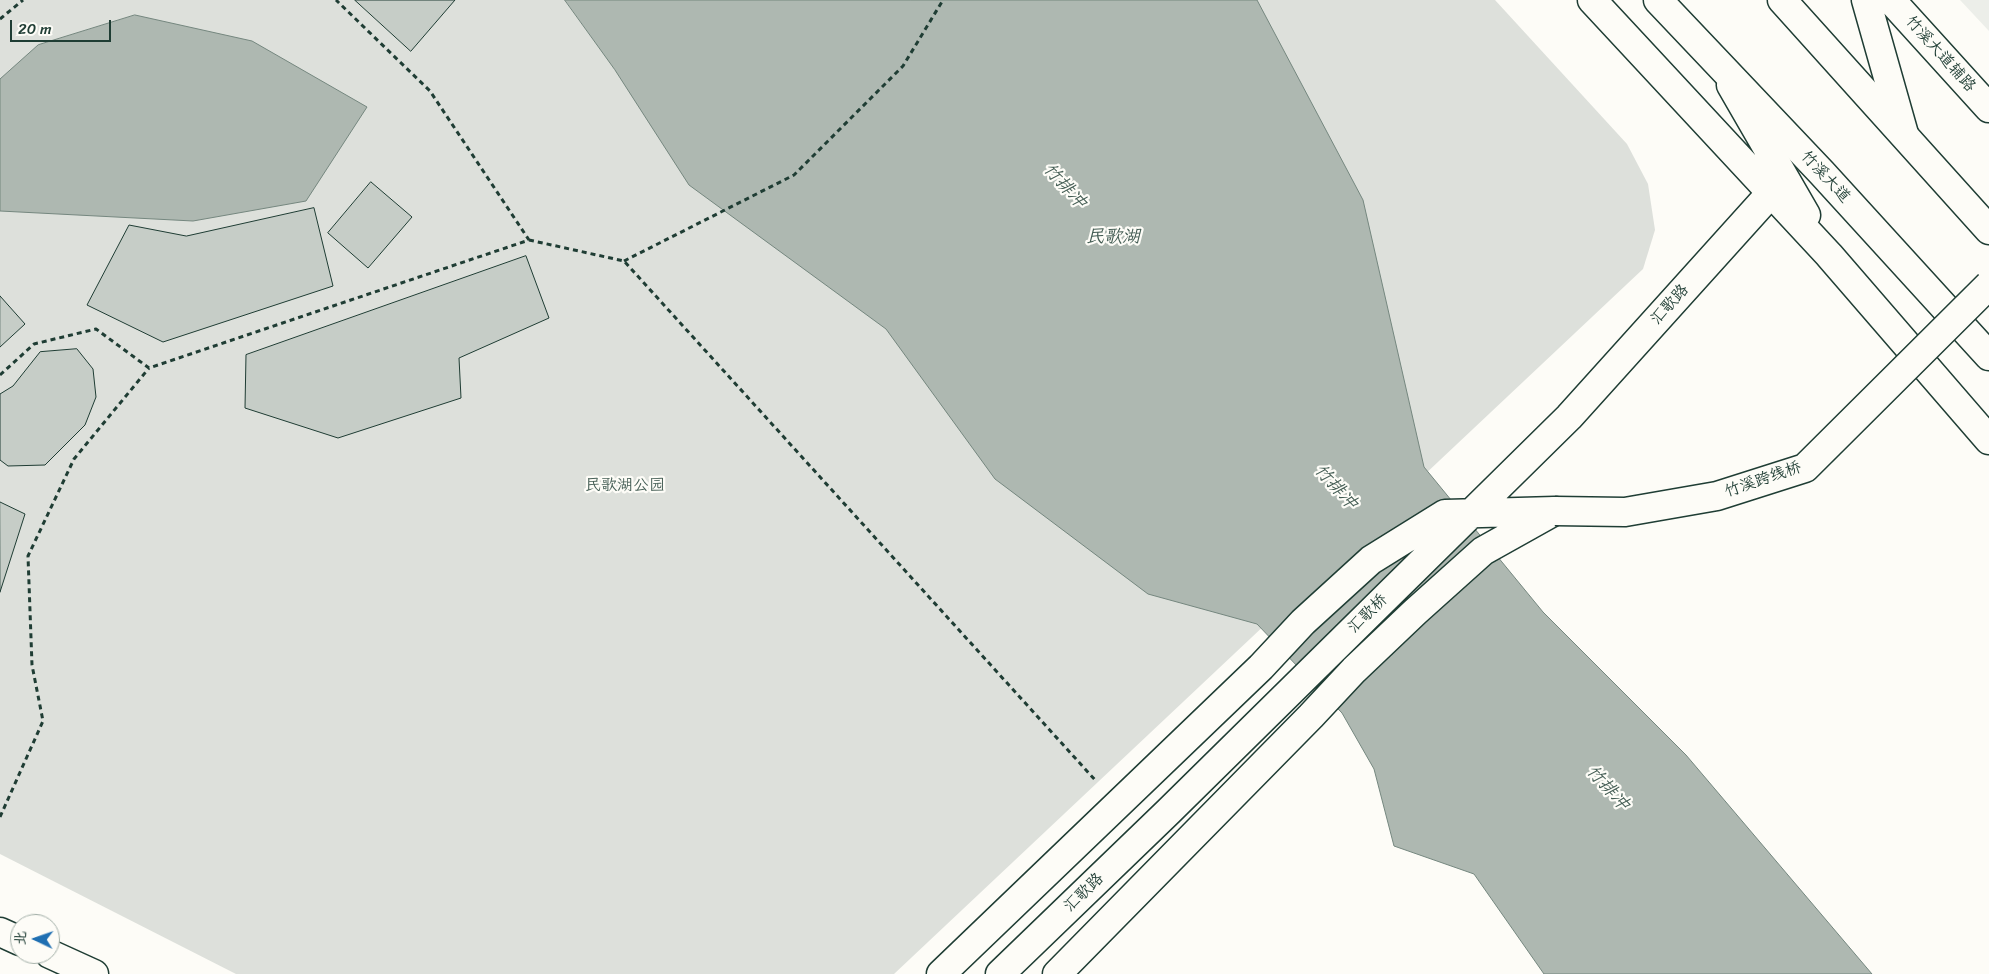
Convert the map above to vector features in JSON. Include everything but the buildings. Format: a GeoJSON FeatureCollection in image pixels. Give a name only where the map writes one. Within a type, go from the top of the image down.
{"type":"FeatureCollection","features":[{"type":"Feature","properties":{"kind":"main road"},"geometry":{"type":"LineString","coordinates":[[1592,0],[1829,255],[1989,440]]}},
{"type":"Feature","properties":{"kind":"main road","name":"竹溪大道"},"geometry":{"type":"LineString","coordinates":[[1658,0],[1822,173],[1989,356]]}},
{"type":"Feature","properties":{"kind":"main road"},"geometry":{"type":"LineString","coordinates":[[1782,0],[1989,230]]}},
{"type":"Feature","properties":{"kind":"main road"},"geometry":{"type":"LineString","coordinates":[[1866,0],[1904,134]]}},
{"type":"Feature","properties":{"kind":"main road","name":"竹溪大道辅路"},"geometry":{"type":"LineString","coordinates":[[1890,0],[1989,108]]}},
{"type":"Feature","properties":{"kind":"main road"},"geometry":{"type":"LineString","coordinates":[[1723,70],[1829,255]]}},
{"type":"Feature","properties":{"kind":"main road","name":"汇歌路"},"geometry":{"type":"LineString","coordinates":[[1569,417],[1771,193]]}},
{"type":"Feature","properties":{"kind":"main road","name":"竹溪跨线桥"},"geometry":{"type":"LineString","coordinates":[[942,974],[1254,674],[1303,622],[1371,560],[1445,514],[1555,511],[1625,512],[1717,496],[1805,468],[1989,285]]}},
{"type":"Feature","properties":{"kind":"main road","name":"汇歌桥"},"geometry":{"type":"LineString","coordinates":[[1168,812],[1569,417]]}},
{"type":"Feature","properties":{"kind":"main road"},"geometry":{"type":"LineString","coordinates":[[1057,974],[1354,670],[1415,612],[1483,552],[1555,511]]}},
{"type":"Feature","properties":{"kind":"main road","name":"汇歌路"},"geometry":{"type":"LineString","coordinates":[[1000,974],[1168,812]]}},
{"type":"Feature","properties":{"kind":"main road"},"geometry":{"type":"LineString","coordinates":[[60,959],[94,974]]}},
{"type":"Feature","properties":{"kind":"path"},"geometry":{"type":"LineString","coordinates":[[0,19],[23,0]]}},
{"type":"Feature","properties":{"kind":"path"},"geometry":{"type":"LineString","coordinates":[[336,0],[430,91],[529,240]]}},
{"type":"Feature","properties":{"kind":"path"},"geometry":{"type":"LineString","coordinates":[[624,261],[794,175],[903,66],[943,0]]}},
{"type":"Feature","properties":{"kind":"path"},"geometry":{"type":"LineString","coordinates":[[0,817],[43,721],[32,666],[28,556],[74,459],[149,368],[529,240],[624,261],[1098,782]]}},
{"type":"Feature","properties":{"kind":"path"},"geometry":{"type":"LineString","coordinates":[[0,375],[34,344],[96,329],[149,368]]}},
{"type":"Feature","properties":{"kind":"shaded area"},"geometry":{"type":"Polygon","coordinates":[[[1960,0],[1989,0],[1989,31],[1960,0]]]}},
{"type":"Feature","properties":{"kind":"green space","name":"民歌湖公园"},"geometry":{"type":"Polygon","coordinates":[[[0,0],[1495,0],[1627,144],[1648,184],[1655,230],[1643,269],[894,974],[236,974],[0,854],[0,0]]]}},
{"type":"Feature","properties":{"kind":"water","name":"民歌湖"},"geometry":{"type":"Polygon","coordinates":[[[565,0],[1257,0],[1363,200],[1424,467],[1543,612],[1686,755],[1872,974],[1544,974],[1474,874],[1394,846],[1374,769],[1342,713],[1257,624],[1148,594],[995,479],[886,329],[689,185],[615,70],[565,0]]]}},
{"type":"Feature","properties":{"kind":"water"},"geometry":{"type":"Polygon","coordinates":[[[135,15],[252,41],[367,107],[306,201],[193,221],[0,211],[0,79],[38,45],[135,15]]]}},
{"type":"Feature","properties":{"kind":"water label","name":"竹排冲"},"geometry":{"type":"Point","coordinates":[1064,186]}},
{"type":"Feature","properties":{"kind":"water label","name":"竹排冲"},"geometry":{"type":"Point","coordinates":[1335,487]}},
{"type":"Feature","properties":{"kind":"water label","name":"竹排冲"},"geometry":{"type":"Point","coordinates":[1607,788]}}]}
